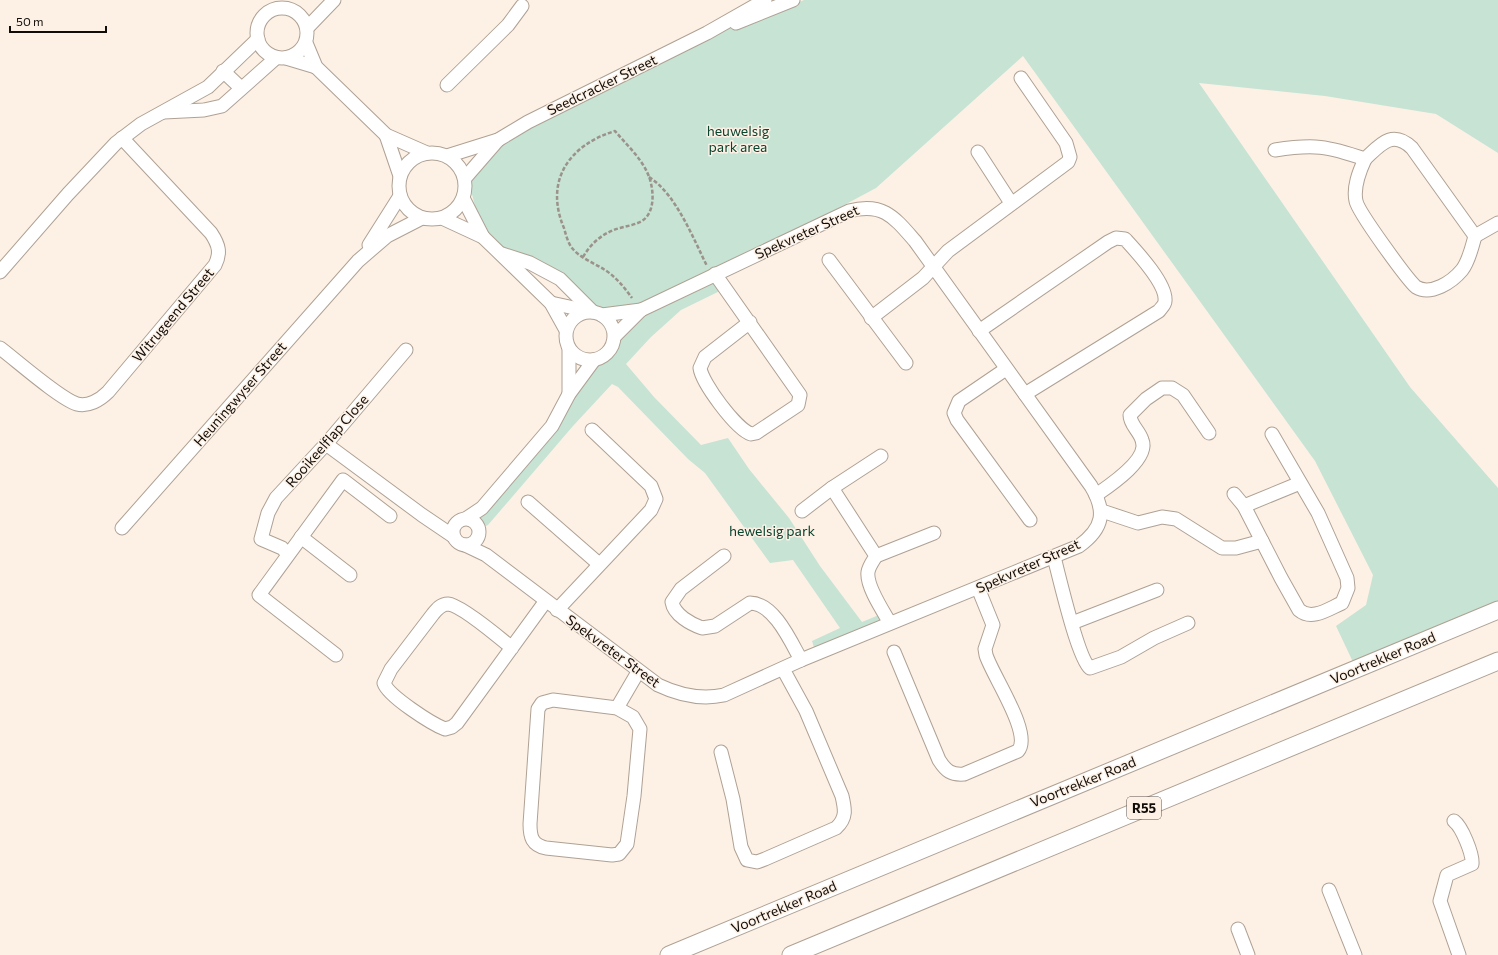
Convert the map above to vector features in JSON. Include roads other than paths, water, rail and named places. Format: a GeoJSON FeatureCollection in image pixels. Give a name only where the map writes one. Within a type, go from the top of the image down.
{"type":"FeatureCollection","features":[{"type":"Feature","properties":{"kind":"main road","name":"Voortrekker Road"},"geometry":{"type":"LineString","coordinates":[[669,955],[1498,610]]}},
{"type":"Feature","properties":{"kind":"main road","name":"R55"},"geometry":{"type":"LineString","coordinates":[[791,955],[1498,661]]}},
{"type":"Feature","properties":{"kind":"street"},"geometry":{"type":"LineString","coordinates":[[307,28],[334,0]]}},
{"type":"Feature","properties":{"kind":"street","name":"Seedcracker Street"},"geometry":{"type":"LineString","coordinates":[[446,156],[498,140],[528,122],[707,33],[765,0]]}},
{"type":"Feature","properties":{"kind":"street","name":"Seedcracker Street"},"geometry":{"type":"LineString","coordinates":[[707,33],[793,0]]}},
{"type":"Feature","properties":{"kind":"street"},"geometry":{"type":"LineString","coordinates":[[316,67],[281,58],[264,51],[258,39],[258,27],[264,16],[274,9],[291,4],[300,15],[307,28],[306,43],[316,67],[386,135],[427,153]]}},
{"type":"Feature","properties":{"kind":"street"},"geometry":{"type":"LineString","coordinates":[[446,86],[508,25],[522,7]]}},
{"type":"Feature","properties":{"kind":"street"},"geometry":{"type":"LineString","coordinates":[[0,272],[68,194],[122,138],[141,124],[202,91],[258,39]]}},
{"type":"Feature","properties":{"kind":"street"},"geometry":{"type":"LineString","coordinates":[[163,112],[216,108],[227,102],[241,88],[281,58],[294,56],[306,43]]}},
{"type":"Feature","properties":{"kind":"street"},"geometry":{"type":"LineString","coordinates":[[223,71],[241,88]]}},
{"type":"Feature","properties":{"kind":"street"},"geometry":{"type":"LineString","coordinates":[[871,318],[933,269],[948,252],[1011,203],[1065,166],[1070,157],[1066,143],[1021,78]]}},
{"type":"Feature","properties":{"kind":"street"},"geometry":{"type":"LineString","coordinates":[[386,135],[400,176],[400,196],[404,204],[412,213],[422,218],[442,218],[450,214],[458,207],[463,198],[465,178],[459,166],[442,154],[420,154],[410,161],[400,176]]}},
{"type":"Feature","properties":{"kind":"street","name":"Witrugeend Street"},"geometry":{"type":"LineString","coordinates":[[0,348],[57,392],[76,404],[92,402],[103,397],[108,392],[215,265],[219,251],[217,241],[122,138]]}},
{"type":"Feature","properties":{"kind":"street"},"geometry":{"type":"LineString","coordinates":[[1475,236],[1412,148],[1406,143],[1394,139],[1388,140],[1364,159],[1359,171],[1356,186],[1355,195],[1357,207],[1416,287],[1427,291],[1435,289],[1456,276],[1466,264],[1475,236],[1498,223]]}},
{"type":"Feature","properties":{"kind":"street","name":"Seedcracker Street"},"geometry":{"type":"LineString","coordinates":[[465,178],[498,140]]}},
{"type":"Feature","properties":{"kind":"street"},"geometry":{"type":"LineString","coordinates":[[1275,150],[1313,146],[1342,151],[1364,159]]}},
{"type":"Feature","properties":{"kind":"street"},"geometry":{"type":"LineString","coordinates":[[978,152],[1011,203]]}},
{"type":"Feature","properties":{"kind":"street","name":"Heuningwyser Street"},"geometry":{"type":"LineString","coordinates":[[358,261],[400,196]]}},
{"type":"Feature","properties":{"kind":"street"},"geometry":{"type":"LineString","coordinates":[[463,198],[483,237]]}},
{"type":"Feature","properties":{"kind":"street","name":"Spekvreter Street"},"geometry":{"type":"LineString","coordinates":[[465,545],[486,555],[545,602],[638,672],[667,689],[703,698],[724,695],[801,660],[1054,557],[1079,546],[1091,536],[1098,525],[1102,511],[1096,495],[915,242],[895,220],[881,210],[864,207],[849,211],[713,275],[641,310],[615,336]]}},
{"type":"Feature","properties":{"kind":"street","name":"Heuningwyser Street"},"geometry":{"type":"LineString","coordinates":[[122,528],[358,261],[386,236],[422,218]]}},
{"type":"Feature","properties":{"kind":"street"},"geometry":{"type":"LineString","coordinates":[[442,218],[483,237],[551,303],[566,330]]}},
{"type":"Feature","properties":{"kind":"street"},"geometry":{"type":"LineString","coordinates":[[979,331],[1093,251],[1116,238],[1125,239],[1157,278],[1165,293],[1166,299],[1165,304],[1159,311],[1025,394]]}},
{"type":"Feature","properties":{"kind":"street"},"geometry":{"type":"LineString","coordinates":[[500,253],[530,263],[560,279],[595,313],[612,325],[615,336],[613,345],[609,352],[601,358],[594,360],[581,359],[569,349]]}},
{"type":"Feature","properties":{"kind":"street"},"geometry":{"type":"LineString","coordinates":[[829,260],[906,363]]}},
{"type":"Feature","properties":{"kind":"street"},"geometry":{"type":"LineString","coordinates":[[713,275],[750,322],[795,386],[800,399],[798,405],[756,433],[751,434],[740,427],[705,383],[700,368],[705,357],[750,322]]}},
{"type":"Feature","properties":{"kind":"street"},"geometry":{"type":"LineString","coordinates":[[551,303],[595,313]]}},
{"type":"Feature","properties":{"kind":"street","name":"Spekvreter Street"},"geometry":{"type":"LineString","coordinates":[[595,313],[641,310]]}},
{"type":"Feature","properties":{"kind":"street"},"geometry":{"type":"LineString","coordinates":[[569,394],[569,349],[566,341],[566,330],[569,323],[575,316],[595,313]]}},
{"type":"Feature","properties":{"kind":"street","name":"Rooikeelflap Close"},"geometry":{"type":"LineString","coordinates":[[288,554],[282,548],[261,539],[268,513],[276,498],[326,444],[406,350]]}},
{"type":"Feature","properties":{"kind":"street"},"geometry":{"type":"LineString","coordinates":[[453,536],[453,531],[467,522],[482,508],[552,426],[569,394],[594,360]]}},
{"type":"Feature","properties":{"kind":"street"},"geometry":{"type":"LineString","coordinates":[[1006,369],[958,401],[954,413],[957,420],[1030,520]]}},
{"type":"Feature","properties":{"kind":"street"},"geometry":{"type":"LineString","coordinates":[[1096,495],[1137,461],[1143,444],[1142,439],[1132,424],[1130,415],[1146,399],[1162,388],[1167,386],[1178,390],[1209,433]]}},
{"type":"Feature","properties":{"kind":"street"},"geometry":{"type":"LineString","coordinates":[[557,610],[651,510],[656,499],[651,486],[592,430]]}},
{"type":"Feature","properties":{"kind":"street"},"geometry":{"type":"LineString","coordinates":[[1234,494],[1244,506],[1299,610],[1304,614],[1312,615],[1342,603],[1348,588],[1347,578],[1329,536],[1272,434]]}},
{"type":"Feature","properties":{"kind":"street"},"geometry":{"type":"LineString","coordinates":[[326,444],[436,524],[453,536],[456,540],[465,545],[470,545],[477,539],[479,534],[467,522],[436,524]]}},
{"type":"Feature","properties":{"kind":"street"},"geometry":{"type":"LineString","coordinates":[[802,511],[832,488],[881,456]]}},
{"type":"Feature","properties":{"kind":"street"},"geometry":{"type":"LineString","coordinates":[[336,655],[259,594],[343,480],[390,516]]}},
{"type":"Feature","properties":{"kind":"street"},"geometry":{"type":"LineString","coordinates":[[1244,506],[1300,483]]}},
{"type":"Feature","properties":{"kind":"street"},"geometry":{"type":"LineString","coordinates":[[832,488],[876,556]]}},
{"type":"Feature","properties":{"kind":"street"},"geometry":{"type":"LineString","coordinates":[[528,502],[599,564]]}},
{"type":"Feature","properties":{"kind":"street"},"geometry":{"type":"LineString","coordinates":[[1102,511],[1138,523],[1162,517],[1176,519],[1222,548],[1236,548],[1262,541]]}},
{"type":"Feature","properties":{"kind":"street"},"geometry":{"type":"LineString","coordinates":[[890,623],[873,592],[868,579],[868,571],[876,556],[934,533]]}},
{"type":"Feature","properties":{"kind":"street"},"geometry":{"type":"LineString","coordinates":[[301,538],[350,575]]}},
{"type":"Feature","properties":{"kind":"street","name":"Spekvreter Street"},"geometry":{"type":"LineString","coordinates":[[477,539],[486,555]]}},
{"type":"Feature","properties":{"kind":"street"},"geometry":{"type":"LineString","coordinates":[[724,556],[681,589],[672,602],[674,609],[684,618],[702,628],[715,626],[750,603],[760,604],[768,609],[775,618],[801,660]]}},
{"type":"Feature","properties":{"kind":"street"},"geometry":{"type":"LineString","coordinates":[[1054,557],[1078,645],[1086,664],[1092,668],[1128,653],[1154,638],[1188,623]]}},
{"type":"Feature","properties":{"kind":"street"},"geometry":{"type":"LineString","coordinates":[[894,652],[939,760],[946,770],[957,774],[964,774],[1018,751],[1022,745],[1022,737],[1014,715],[986,655],[985,649],[992,625],[978,588]]}},
{"type":"Feature","properties":{"kind":"street"},"geometry":{"type":"LineString","coordinates":[[1072,623],[1157,590]]}},
{"type":"Feature","properties":{"kind":"street"},"geometry":{"type":"LineString","coordinates":[[512,648],[457,607],[446,604],[439,607],[433,614],[391,669],[384,683],[390,692],[432,722],[440,727],[449,729],[458,723],[512,648],[545,602]]}},
{"type":"Feature","properties":{"kind":"street"},"geometry":{"type":"LineString","coordinates":[[721,752],[733,799],[741,847],[747,860],[757,862],[765,859],[836,828],[841,823],[845,811],[842,796],[809,716],[784,668]]}},
{"type":"Feature","properties":{"kind":"street"},"geometry":{"type":"LineString","coordinates":[[617,708],[638,672]]}},
{"type":"Feature","properties":{"kind":"street"},"geometry":{"type":"LineString","coordinates":[[553,700],[617,708],[626,712],[637,723],[641,734],[627,844],[619,854],[612,855],[538,846],[531,838],[530,824],[539,705],[546,701],[553,700]]}},
{"type":"Feature","properties":{"kind":"street"},"geometry":{"type":"LineString","coordinates":[[1454,821],[1458,824],[1467,843],[1472,864],[1447,875],[1440,901],[1459,955]]}},
{"type":"Feature","properties":{"kind":"street"},"geometry":{"type":"LineString","coordinates":[[1329,890],[1355,955]]}},
{"type":"Feature","properties":{"kind":"street"},"geometry":{"type":"LineString","coordinates":[[1238,929],[1248,955]]}},
{"type":"Feature","properties":{"kind":"park label","name":"heuwelsig park area"},"geometry":{"type":"Point","coordinates":[738,140]}},
{"type":"Feature","properties":{"kind":"park label","name":"hewelsig park"},"geometry":{"type":"Point","coordinates":[772,531]}}]}
